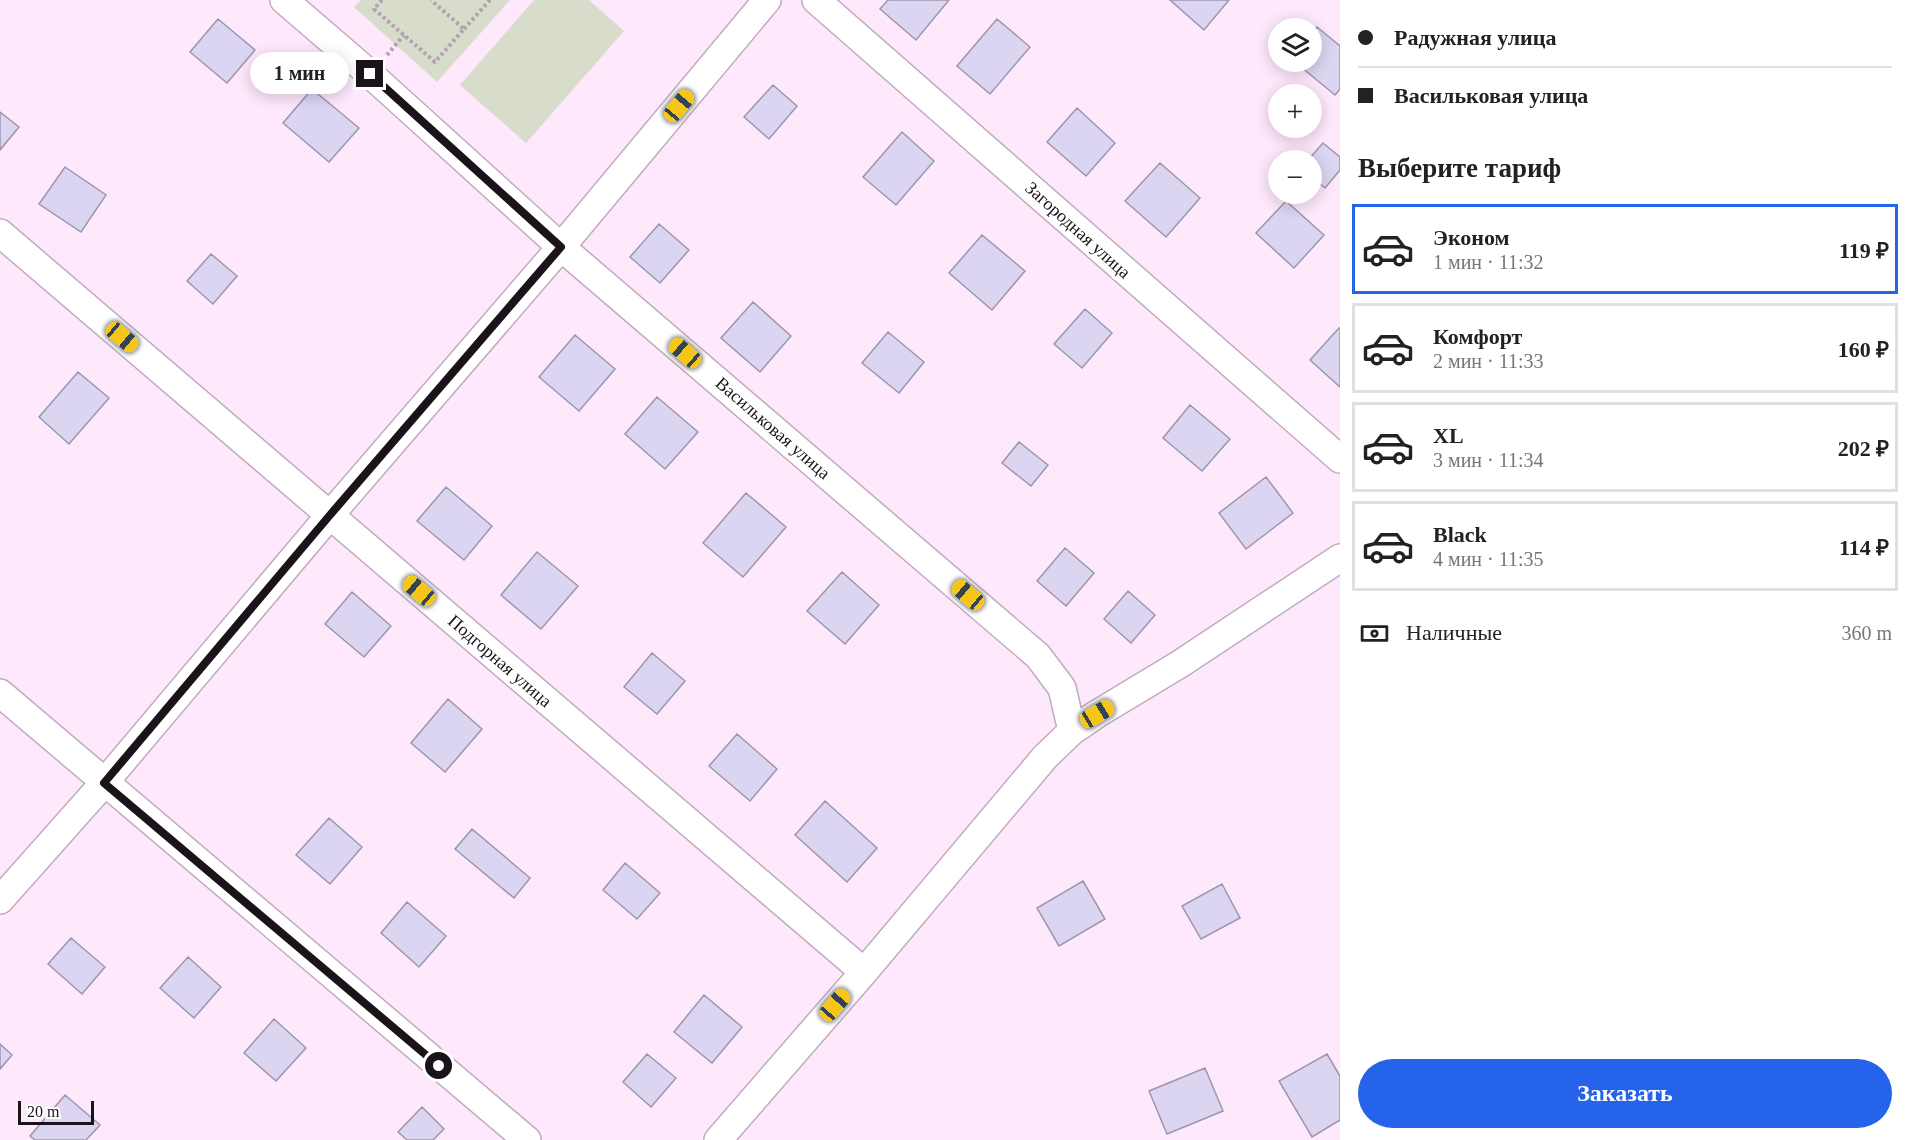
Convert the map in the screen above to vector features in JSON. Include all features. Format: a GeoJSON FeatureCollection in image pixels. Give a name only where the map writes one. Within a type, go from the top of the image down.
{"type":"FeatureCollection","features":[{"type":"Feature","properties":{"kind":"street","name":"Васильковая улица"},"geometry":{"type":"LineString","coordinates":[[284,0],[370,74],[561,247],[1038,656],[1062,688],[1072,731]]}},
{"type":"Feature","properties":{"kind":"street"},"geometry":{"type":"LineString","coordinates":[[0,900],[104,783],[330,515],[561,247],[767,0]]}},
{"type":"Feature","properties":{"kind":"street","name":"Загородная улица"},"geometry":{"type":"LineString","coordinates":[[816,0],[1340,459]]}},
{"type":"Feature","properties":{"kind":"street","name":"Подгорная улица"},"geometry":{"type":"LineString","coordinates":[[0,233],[864,972]]}},
{"type":"Feature","properties":{"kind":"street"},"geometry":{"type":"LineString","coordinates":[[718,1140],[1046,757],[1072,731],[1180,664],[1340,558]]}},
{"type":"Feature","properties":{"kind":"street"},"geometry":{"type":"LineString","coordinates":[[0,693],[527,1140]]}},
{"type":"Feature","properties":{"kind":"path"},"geometry":{"type":"LineString","coordinates":[[382,0],[374,9],[435,62],[490,0]]}},
{"type":"Feature","properties":{"kind":"path"},"geometry":{"type":"LineString","coordinates":[[431,0],[464,29]]}},
{"type":"Feature","properties":{"kind":"green space"},"geometry":{"type":"Polygon","coordinates":[[[361,0],[510,0],[437,82],[354,7],[361,0]]]}},
{"type":"Feature","properties":{"kind":"green space"},"geometry":{"type":"Polygon","coordinates":[[[534,0],[589,0],[624,31],[526,143],[460,85],[534,0]]]}},
{"type":"Feature","properties":{"kind":"building"},"geometry":{"type":"Polygon","coordinates":[[[888,0],[949,0],[916,40],[880,9],[888,0]]]}},
{"type":"Feature","properties":{"kind":"building"},"geometry":{"type":"Polygon","coordinates":[[[1170,0],[1229,0],[1204,30],[1170,0]]]}},
{"type":"Feature","properties":{"kind":"building"},"geometry":{"type":"Polygon","coordinates":[[[218,19],[255,50],[227,83],[190,52],[218,19]]]}},
{"type":"Feature","properties":{"kind":"building"},"geometry":{"type":"Polygon","coordinates":[[[997,19],[1030,47],[990,94],[957,66],[997,19]]]}},
{"type":"Feature","properties":{"kind":"building"},"geometry":{"type":"Polygon","coordinates":[[[1322,31],[1340,46],[1340,89],[1335,95],[1307,72],[1322,72],[1322,31]]]}},
{"type":"Feature","properties":{"kind":"building"},"geometry":{"type":"Polygon","coordinates":[[[773,85],[797,106],[769,139],[744,117],[773,85]]]}},
{"type":"Feature","properties":{"kind":"building"},"geometry":{"type":"Polygon","coordinates":[[[312,89],[359,128],[329,162],[283,123],[312,89]]]}},
{"type":"Feature","properties":{"kind":"building"},"geometry":{"type":"Polygon","coordinates":[[[1077,108],[1115,143],[1086,176],[1047,142],[1077,108]]]}},
{"type":"Feature","properties":{"kind":"building"},"geometry":{"type":"Polygon","coordinates":[[[0,112],[19,127],[0,150],[0,112]]]}},
{"type":"Feature","properties":{"kind":"building"},"geometry":{"type":"Polygon","coordinates":[[[902,132],[934,161],[896,205],[863,177],[902,132]]]}},
{"type":"Feature","properties":{"kind":"building"},"geometry":{"type":"Polygon","coordinates":[[[1323,143],[1340,157],[1340,170],[1325,188],[1322,186],[1322,150],[1317,150],[1323,143]]]}},
{"type":"Feature","properties":{"kind":"building"},"geometry":{"type":"Polygon","coordinates":[[[1160,163],[1200,198],[1166,237],[1125,201],[1160,163]]]}},
{"type":"Feature","properties":{"kind":"building"},"geometry":{"type":"Polygon","coordinates":[[[65,167],[106,195],[81,232],[39,204],[65,167]]]}},
{"type":"Feature","properties":{"kind":"building"},"geometry":{"type":"Polygon","coordinates":[[[1283,204],[1289,204],[1324,235],[1294,268],[1256,233],[1283,204]]]}},
{"type":"Feature","properties":{"kind":"building"},"geometry":{"type":"Polygon","coordinates":[[[659,224],[689,250],[660,283],[630,257],[659,224]]]}},
{"type":"Feature","properties":{"kind":"building"},"geometry":{"type":"Polygon","coordinates":[[[982,235],[1025,271],[992,310],[949,273],[982,235]]]}},
{"type":"Feature","properties":{"kind":"building"},"geometry":{"type":"Polygon","coordinates":[[[211,254],[237,276],[213,304],[187,281],[211,254]]]}},
{"type":"Feature","properties":{"kind":"building"},"geometry":{"type":"Polygon","coordinates":[[[753,302],[791,336],[760,372],[721,338],[753,302]]]}},
{"type":"Feature","properties":{"kind":"building"},"geometry":{"type":"Polygon","coordinates":[[[1085,309],[1112,333],[1082,368],[1054,344],[1085,309]]]}},
{"type":"Feature","properties":{"kind":"building"},"geometry":{"type":"Polygon","coordinates":[[[1340,328],[1340,387],[1310,360],[1340,328]]]}},
{"type":"Feature","properties":{"kind":"building"},"geometry":{"type":"Polygon","coordinates":[[[888,332],[924,362],[899,393],[862,363],[888,332]]]}},
{"type":"Feature","properties":{"kind":"building"},"geometry":{"type":"Polygon","coordinates":[[[575,335],[615,369],[579,411],[539,377],[575,335]]]}},
{"type":"Feature","properties":{"kind":"building"},"geometry":{"type":"Polygon","coordinates":[[[78,372],[109,398],[69,444],[39,417],[78,372]]]}},
{"type":"Feature","properties":{"kind":"building"},"geometry":{"type":"Polygon","coordinates":[[[657,397],[698,432],[665,469],[625,434],[657,397]]]}},
{"type":"Feature","properties":{"kind":"building"},"geometry":{"type":"Polygon","coordinates":[[[1190,405],[1230,439],[1202,471],[1163,438],[1190,405]]]}},
{"type":"Feature","properties":{"kind":"building"},"geometry":{"type":"Polygon","coordinates":[[[1019,442],[1048,465],[1031,486],[1002,463],[1019,442]]]}},
{"type":"Feature","properties":{"kind":"building"},"geometry":{"type":"Polygon","coordinates":[[[1266,477],[1293,513],[1246,549],[1219,513],[1266,477]]]}},
{"type":"Feature","properties":{"kind":"building"},"geometry":{"type":"Polygon","coordinates":[[[446,487],[492,526],[464,560],[417,521],[446,487]]]}},
{"type":"Feature","properties":{"kind":"building"},"geometry":{"type":"Polygon","coordinates":[[[746,493],[786,527],[743,577],[703,543],[746,493]]]}},
{"type":"Feature","properties":{"kind":"building"},"geometry":{"type":"Polygon","coordinates":[[[1065,548],[1094,573],[1066,606],[1037,581],[1065,548]]]}},
{"type":"Feature","properties":{"kind":"building"},"geometry":{"type":"Polygon","coordinates":[[[537,552],[578,586],[541,629],[501,595],[537,552]]]}},
{"type":"Feature","properties":{"kind":"building"},"geometry":{"type":"Polygon","coordinates":[[[842,572],[879,605],[845,644],[807,611],[842,572]]]}},
{"type":"Feature","properties":{"kind":"building"},"geometry":{"type":"Polygon","coordinates":[[[1128,591],[1155,615],[1131,643],[1104,619],[1128,591]]]}},
{"type":"Feature","properties":{"kind":"building"},"geometry":{"type":"Polygon","coordinates":[[[352,592],[391,626],[364,657],[325,624],[352,592]]]}},
{"type":"Feature","properties":{"kind":"building"},"geometry":{"type":"Polygon","coordinates":[[[652,653],[685,681],[657,714],[624,687],[652,653]]]}},
{"type":"Feature","properties":{"kind":"building"},"geometry":{"type":"Polygon","coordinates":[[[448,699],[482,729],[445,772],[411,743],[448,699]]]}},
{"type":"Feature","properties":{"kind":"building"},"geometry":{"type":"Polygon","coordinates":[[[737,734],[777,769],[750,801],[709,766],[737,734]]]}},
{"type":"Feature","properties":{"kind":"building"},"geometry":{"type":"Polygon","coordinates":[[[825,801],[877,848],[847,882],[795,835],[825,801]]]}},
{"type":"Feature","properties":{"kind":"building"},"geometry":{"type":"Polygon","coordinates":[[[329,818],[362,847],[330,884],[296,855],[329,818]]]}},
{"type":"Feature","properties":{"kind":"building"},"geometry":{"type":"Polygon","coordinates":[[[472,829],[530,878],[514,898],[455,849],[472,829]]]}},
{"type":"Feature","properties":{"kind":"building"},"geometry":{"type":"Polygon","coordinates":[[[625,863],[660,893],[637,919],[603,890],[625,863]]]}},
{"type":"Feature","properties":{"kind":"building"},"geometry":{"type":"Polygon","coordinates":[[[1083,881],[1105,919],[1059,946],[1037,908],[1083,881]]]}},
{"type":"Feature","properties":{"kind":"building"},"geometry":{"type":"Polygon","coordinates":[[[1222,884],[1240,918],[1201,939],[1182,906],[1222,884]]]}},
{"type":"Feature","properties":{"kind":"building"},"geometry":{"type":"Polygon","coordinates":[[[407,902],[446,936],[419,967],[381,933],[407,902]]]}},
{"type":"Feature","properties":{"kind":"building"},"geometry":{"type":"Polygon","coordinates":[[[71,938],[105,967],[82,994],[48,964],[71,938]]]}},
{"type":"Feature","properties":{"kind":"building"},"geometry":{"type":"Polygon","coordinates":[[[188,957],[221,987],[194,1018],[160,988],[188,957]]]}},
{"type":"Feature","properties":{"kind":"building"},"geometry":{"type":"Polygon","coordinates":[[[704,995],[742,1027],[712,1063],[674,1032],[704,995]]]}},
{"type":"Feature","properties":{"kind":"building"},"geometry":{"type":"Polygon","coordinates":[[[274,1019],[306,1048],[276,1081],[244,1053],[274,1019]]]}},
{"type":"Feature","properties":{"kind":"building"},"geometry":{"type":"Polygon","coordinates":[[[0,1044],[12,1055],[0,1069],[0,1044]]]}},
{"type":"Feature","properties":{"kind":"building"},"geometry":{"type":"Polygon","coordinates":[[[647,1054],[676,1078],[651,1107],[623,1082],[647,1054]]]}},
{"type":"Feature","properties":{"kind":"building"},"geometry":{"type":"Polygon","coordinates":[[[1327,1054],[1340,1076],[1340,1120],[1312,1137],[1279,1081],[1327,1054]]]}},
{"type":"Feature","properties":{"kind":"building"},"geometry":{"type":"Polygon","coordinates":[[[1205,1068],[1223,1111],[1167,1134],[1149,1091],[1205,1068]]]}},
{"type":"Feature","properties":{"kind":"building"},"geometry":{"type":"Polygon","coordinates":[[[65,1095],[100,1125],[86,1140],[35,1140],[30,1136],[65,1095]]]}},
{"type":"Feature","properties":{"kind":"building"},"geometry":{"type":"Polygon","coordinates":[[[422,1107],[444,1129],[433,1140],[407,1140],[398,1132],[422,1107]]]}},
{"type":"Feature","properties":{"kind":"route"},"geometry":{"type":"LineString","coordinates":[[370,74],[561,247],[330,515],[104,783],[439,1066]]}}]}
